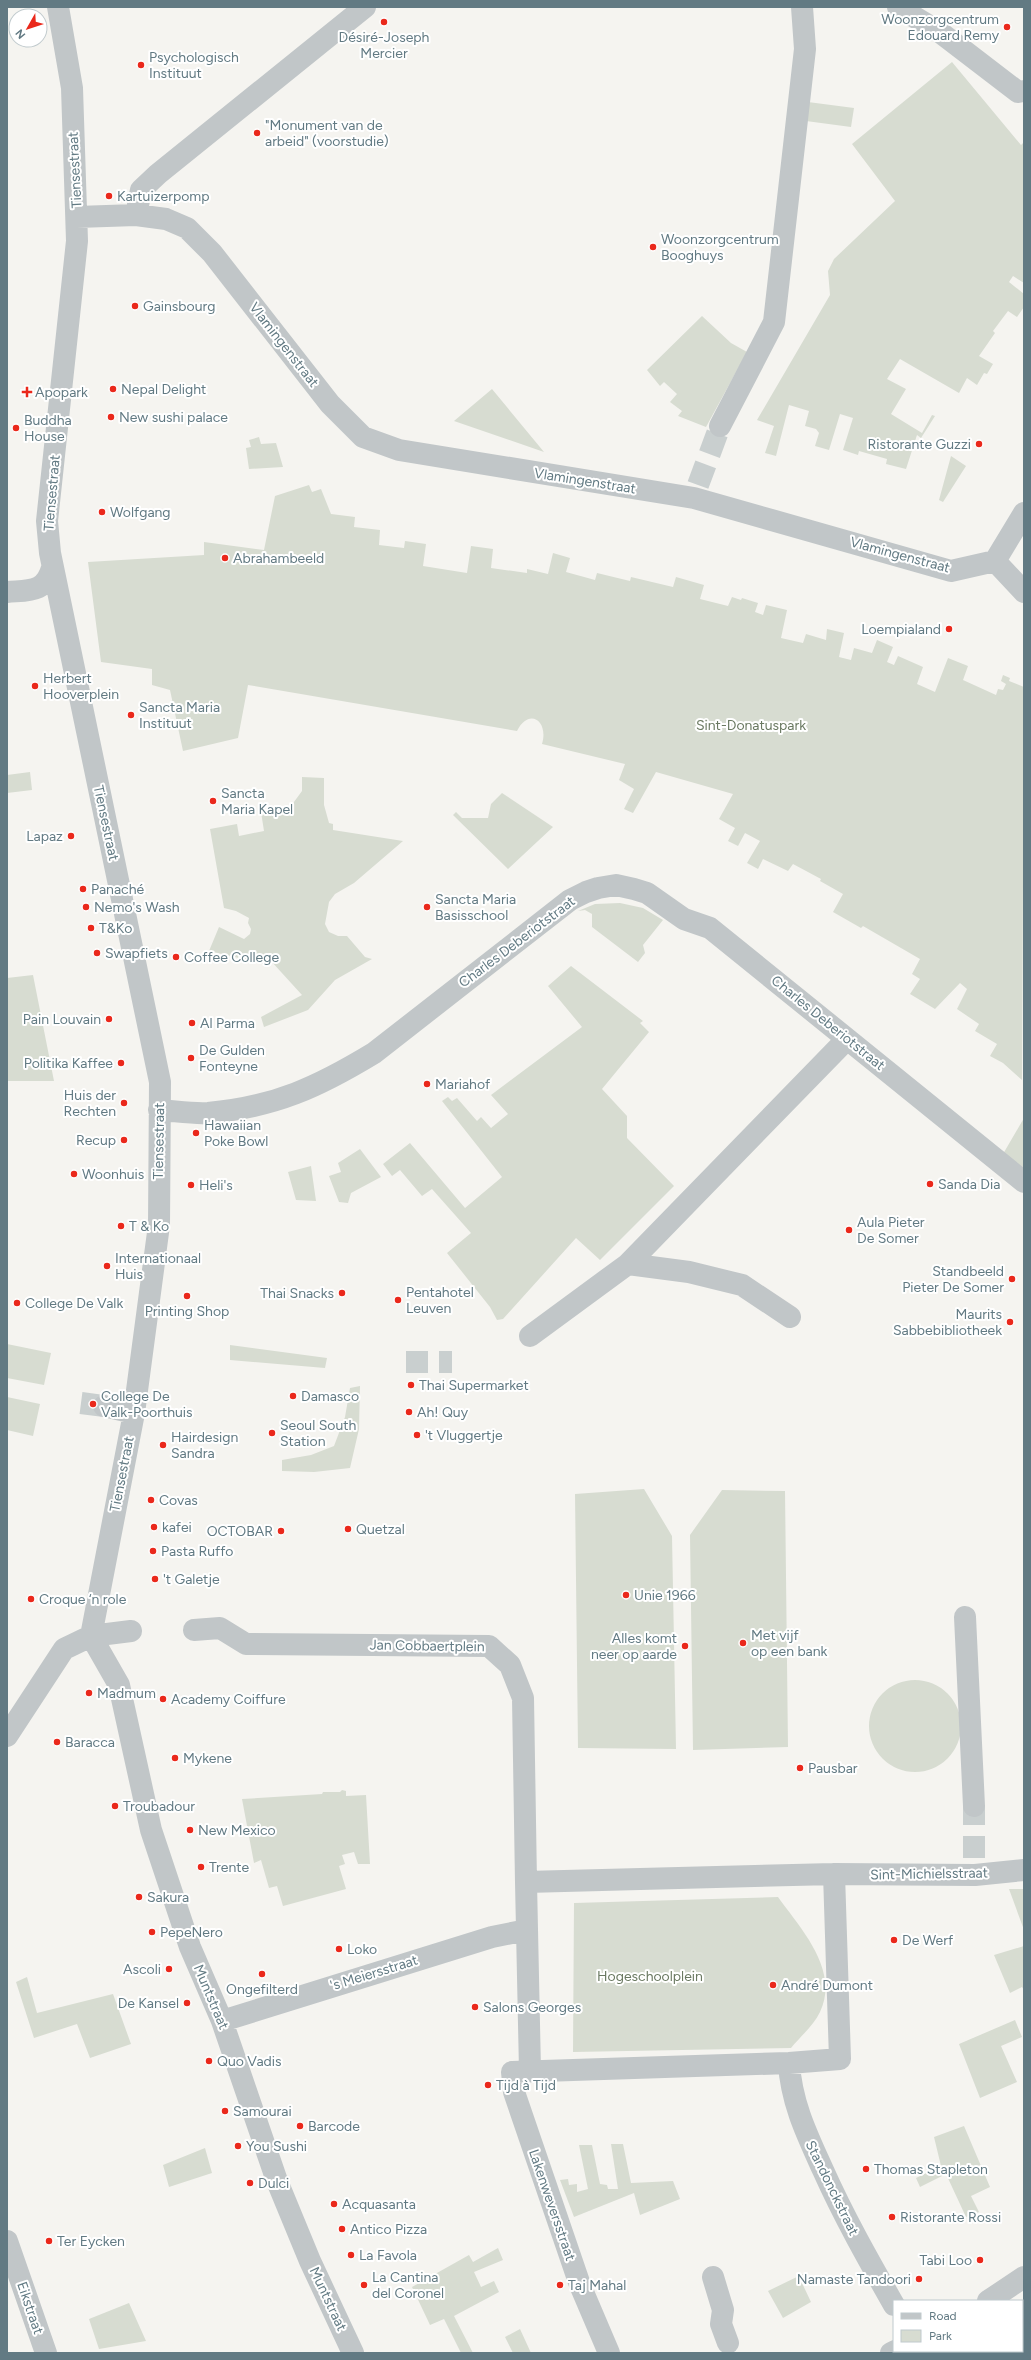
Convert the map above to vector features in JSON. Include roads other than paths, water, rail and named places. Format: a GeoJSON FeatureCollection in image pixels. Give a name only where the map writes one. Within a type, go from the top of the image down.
{"type":"FeatureCollection","features":[{"type":"Feature","properties":{"kind":"street","name":"Tiensestraat"},"geometry":{"type":"LineString","coordinates":[[58,7],[72,88],[77,241],[47,522],[52,568],[160,1082],[159,1225],[134,1412],[91,1636]]}},
{"type":"Feature","properties":{"kind":"street"},"geometry":{"type":"LineString","coordinates":[[136,215],[141,190],[158,174],[365,7]]}},
{"type":"Feature","properties":{"kind":"street"},"geometry":{"type":"LineString","coordinates":[[720,426],[774,322],[805,49],[802,7]]}},
{"type":"Feature","properties":{"kind":"street"},"geometry":{"type":"LineString","coordinates":[[898,7],[941,33],[1018,92],[1024,92]]}},
{"type":"Feature","properties":{"kind":"street","name":"Vlamingenstraat"},"geometry":{"type":"LineString","coordinates":[[77,217],[136,215],[166,218],[187,228],[212,253],[330,404],[363,437],[399,450],[696,492],[951,571],[996,561]]}},
{"type":"Feature","properties":{"kind":"street"},"geometry":{"type":"LineString","coordinates":[[1024,513],[996,561],[1024,592]]}},
{"type":"Feature","properties":{"kind":"street"},"geometry":{"type":"LineString","coordinates":[[7,592],[40,587],[49,580],[52,568]]}},
{"type":"Feature","properties":{"kind":"street","name":"Charles Deberiotstraat"},"geometry":{"type":"LineString","coordinates":[[159,1115],[208,1113],[274,1102],[306,1091],[374,1053],[570,900],[586,892],[616,885],[647,893],[684,919],[710,928],[1024,1182]]}},
{"type":"Feature","properties":{"kind":"street"},"geometry":{"type":"LineString","coordinates":[[530,1336],[628,1264],[847,1038]]}},
{"type":"Feature","properties":{"kind":"street"},"geometry":{"type":"LineString","coordinates":[[628,1264],[689,1272],[742,1285],[790,1317]]}},
{"type":"Feature","properties":{"kind":"street"},"geometry":{"type":"LineString","coordinates":[[104,1406],[134,1412]]}},
{"type":"Feature","properties":{"kind":"street"},"geometry":{"type":"LineString","coordinates":[[965,1617],[974,1806]]}},
{"type":"Feature","properties":{"kind":"street","name":"Jan Cobbaertplein"},"geometry":{"type":"LineString","coordinates":[[194,1630],[220,1628],[246,1644],[490,1646],[510,1665],[523,1698],[526,1882]]}},
{"type":"Feature","properties":{"kind":"street"},"geometry":{"type":"LineString","coordinates":[[7,1736],[64,1649],[91,1636],[131,1631]]}},
{"type":"Feature","properties":{"kind":"street","name":"Muntstraat"},"geometry":{"type":"LineString","coordinates":[[91,1636],[119,1685],[153,1837],[190,1947],[222,2021],[277,2181],[310,2261],[353,2353]]}},
{"type":"Feature","properties":{"kind":"street","name":"Sint-Michielsstraat"},"geometry":{"type":"LineString","coordinates":[[834,1874],[975,1866],[1024,1870]]}},
{"type":"Feature","properties":{"kind":"street"},"geometry":{"type":"LineString","coordinates":[[834,1874],[840,2059],[789,2063],[530,2071],[526,1882],[834,1874]]}},
{"type":"Feature","properties":{"kind":"street","name":"'s Meiersstraat"},"geometry":{"type":"LineString","coordinates":[[222,2021],[492,1937],[527,1930]]}},
{"type":"Feature","properties":{"kind":"street","name":"Standonckstraat"},"geometry":{"type":"LineString","coordinates":[[789,2063],[790,2086],[801,2123],[848,2224],[893,2303]]}},
{"type":"Feature","properties":{"kind":"street","name":"Lakenweversstraat"},"geometry":{"type":"LineString","coordinates":[[530,2071],[512,2072],[514,2092],[580,2285],[609,2353]]}},
{"type":"Feature","properties":{"kind":"street","name":"Eikstraat"},"geometry":{"type":"LineString","coordinates":[[7,2241],[46,2353]]}},
{"type":"Feature","properties":{"kind":"street"},"geometry":{"type":"LineString","coordinates":[[713,2277],[724,2310],[721,2324],[728,2343]]}},
{"type":"Feature","properties":{"kind":"street"},"geometry":{"type":"LineString","coordinates":[[990,2300],[1024,2277]]}},
{"type":"Feature","properties":{"kind":"tunnel"},"geometry":{"type":"LineString","coordinates":[[698,485],[720,426]]}},
{"type":"Feature","properties":{"kind":"tunnel"},"geometry":{"type":"LineString","coordinates":[[406,1362],[452,1362]]}},
{"type":"Feature","properties":{"kind":"tunnel"},"geometry":{"type":"LineString","coordinates":[[81,1403],[104,1406]]}},
{"type":"Feature","properties":{"kind":"tunnel"},"geometry":{"type":"LineString","coordinates":[[974,1806],[974,1858]]}},
{"type":"Feature","properties":{"kind":"place","name":"Désiré-Joseph Mercier"},"geometry":{"type":"Point","coordinates":[384,22]}},
{"type":"Feature","properties":{"kind":"place","name":"Woonzorgcentrum Edouard Remy"},"geometry":{"type":"Point","coordinates":[1007,27]}},
{"type":"Feature","properties":{"kind":"place","name":"Psychologisch Instituut"},"geometry":{"type":"Point","coordinates":[141,65]}},
{"type":"Feature","properties":{"kind":"place","name":"\"Monument van de arbeid\" (voorstudie)"},"geometry":{"type":"Point","coordinates":[257,133]}},
{"type":"Feature","properties":{"kind":"place","name":"Kartuizerpomp"},"geometry":{"type":"Point","coordinates":[109,196]}},
{"type":"Feature","properties":{"kind":"place","name":"Woonzorgcentrum Booghuys"},"geometry":{"type":"Point","coordinates":[653,247]}},
{"type":"Feature","properties":{"kind":"place","name":"Gainsbourg"},"geometry":{"type":"Point","coordinates":[135,306]}},
{"type":"Feature","properties":{"kind":"place","name":"Nepal Delight"},"geometry":{"type":"Point","coordinates":[113,389]}},
{"type":"Feature","properties":{"kind":"place","name":"Apopark"},"geometry":{"type":"Point","coordinates":[27,392]}},
{"type":"Feature","properties":{"kind":"place","name":"New sushi palace"},"geometry":{"type":"Point","coordinates":[111,417]}},
{"type":"Feature","properties":{"kind":"place","name":"Buddha House"},"geometry":{"type":"Point","coordinates":[16,428]}},
{"type":"Feature","properties":{"kind":"place","name":"Ristorante Guzzi"},"geometry":{"type":"Point","coordinates":[979,444]}},
{"type":"Feature","properties":{"kind":"place","name":"Wolfgang"},"geometry":{"type":"Point","coordinates":[102,512]}},
{"type":"Feature","properties":{"kind":"place","name":"Abrahambeeld"},"geometry":{"type":"Point","coordinates":[225,558]}},
{"type":"Feature","properties":{"kind":"place","name":"Loempialand"},"geometry":{"type":"Point","coordinates":[949,629]}},
{"type":"Feature","properties":{"kind":"place","name":"Herbert Hooverplein"},"geometry":{"type":"Point","coordinates":[35,686]}},
{"type":"Feature","properties":{"kind":"place","name":"Sancta Maria Instituut"},"geometry":{"type":"Point","coordinates":[131,715]}},
{"type":"Feature","properties":{"kind":"place","name":"Sancta Maria Kapel"},"geometry":{"type":"Point","coordinates":[213,801]}},
{"type":"Feature","properties":{"kind":"place","name":"Lapaz"},"geometry":{"type":"Point","coordinates":[71,836]}},
{"type":"Feature","properties":{"kind":"place","name":"Panaché"},"geometry":{"type":"Point","coordinates":[83,889]}},
{"type":"Feature","properties":{"kind":"place","name":"Nemo's Wash"},"geometry":{"type":"Point","coordinates":[86,907]}},
{"type":"Feature","properties":{"kind":"place","name":"Sancta Maria Basisschool"},"geometry":{"type":"Point","coordinates":[427,907]}},
{"type":"Feature","properties":{"kind":"place","name":"T&Ko"},"geometry":{"type":"Point","coordinates":[91,928]}},
{"type":"Feature","properties":{"kind":"place","name":"Swapfiets"},"geometry":{"type":"Point","coordinates":[97,953]}},
{"type":"Feature","properties":{"kind":"place","name":"Coffee College"},"geometry":{"type":"Point","coordinates":[176,957]}},
{"type":"Feature","properties":{"kind":"place","name":"Pain Louvain"},"geometry":{"type":"Point","coordinates":[109,1019]}},
{"type":"Feature","properties":{"kind":"place","name":"Al Parma"},"geometry":{"type":"Point","coordinates":[192,1023]}},
{"type":"Feature","properties":{"kind":"place","name":"De Gulden Fonteyne"},"geometry":{"type":"Point","coordinates":[191,1058]}},
{"type":"Feature","properties":{"kind":"place","name":"Politika Kaffee"},"geometry":{"type":"Point","coordinates":[121,1063]}},
{"type":"Feature","properties":{"kind":"place","name":"Mariahof"},"geometry":{"type":"Point","coordinates":[427,1084]}},
{"type":"Feature","properties":{"kind":"place","name":"Huis der Rechten"},"geometry":{"type":"Point","coordinates":[124,1103]}},
{"type":"Feature","properties":{"kind":"place","name":"Hawaiian Poke Bowl"},"geometry":{"type":"Point","coordinates":[196,1133]}},
{"type":"Feature","properties":{"kind":"place","name":"Recup"},"geometry":{"type":"Point","coordinates":[124,1140]}},
{"type":"Feature","properties":{"kind":"place","name":"Woonhuis"},"geometry":{"type":"Point","coordinates":[74,1174]}},
{"type":"Feature","properties":{"kind":"place","name":"Sanda Dia"},"geometry":{"type":"Point","coordinates":[930,1184]}},
{"type":"Feature","properties":{"kind":"place","name":"Heli's"},"geometry":{"type":"Point","coordinates":[191,1185]}},
{"type":"Feature","properties":{"kind":"place","name":"T & Ko"},"geometry":{"type":"Point","coordinates":[121,1226]}},
{"type":"Feature","properties":{"kind":"place","name":"Aula Pieter De Somer"},"geometry":{"type":"Point","coordinates":[849,1230]}},
{"type":"Feature","properties":{"kind":"place","name":"Internationaal Huis"},"geometry":{"type":"Point","coordinates":[107,1266]}},
{"type":"Feature","properties":{"kind":"place","name":"Standbeeld Pieter De Somer"},"geometry":{"type":"Point","coordinates":[1012,1279]}},
{"type":"Feature","properties":{"kind":"place","name":"Thai Snacks"},"geometry":{"type":"Point","coordinates":[342,1293]}},
{"type":"Feature","properties":{"kind":"place","name":"Printing Shop"},"geometry":{"type":"Point","coordinates":[187,1296]}},
{"type":"Feature","properties":{"kind":"place","name":"Pentahotel Leuven"},"geometry":{"type":"Point","coordinates":[398,1300]}},
{"type":"Feature","properties":{"kind":"place","name":"College De Valk"},"geometry":{"type":"Point","coordinates":[17,1303]}},
{"type":"Feature","properties":{"kind":"place","name":"Maurits Sabbebibliotheek"},"geometry":{"type":"Point","coordinates":[1010,1322]}},
{"type":"Feature","properties":{"kind":"place","name":"Thai Supermarket"},"geometry":{"type":"Point","coordinates":[411,1385]}},
{"type":"Feature","properties":{"kind":"place","name":"Damasco"},"geometry":{"type":"Point","coordinates":[293,1396]}},
{"type":"Feature","properties":{"kind":"place","name":"College De Valk-Poorthuis"},"geometry":{"type":"Point","coordinates":[93,1404]}},
{"type":"Feature","properties":{"kind":"place","name":"Ah! Quy"},"geometry":{"type":"Point","coordinates":[409,1412]}},
{"type":"Feature","properties":{"kind":"place","name":"Seoul South Station"},"geometry":{"type":"Point","coordinates":[272,1433]}},
{"type":"Feature","properties":{"kind":"place","name":"'t Vluggertje"},"geometry":{"type":"Point","coordinates":[417,1435]}},
{"type":"Feature","properties":{"kind":"place","name":"Hairdesign Sandra"},"geometry":{"type":"Point","coordinates":[163,1445]}},
{"type":"Feature","properties":{"kind":"place","name":"Covas"},"geometry":{"type":"Point","coordinates":[151,1500]}},
{"type":"Feature","properties":{"kind":"place","name":"kafei"},"geometry":{"type":"Point","coordinates":[154,1527]}},
{"type":"Feature","properties":{"kind":"place","name":"Quetzal"},"geometry":{"type":"Point","coordinates":[348,1529]}},
{"type":"Feature","properties":{"kind":"place","name":"OCTOBAR"},"geometry":{"type":"Point","coordinates":[281,1531]}},
{"type":"Feature","properties":{"kind":"place","name":"Pasta Ruffo"},"geometry":{"type":"Point","coordinates":[153,1551]}},
{"type":"Feature","properties":{"kind":"place","name":"'t Galetje"},"geometry":{"type":"Point","coordinates":[155,1579]}},
{"type":"Feature","properties":{"kind":"place","name":"Unie 1966"},"geometry":{"type":"Point","coordinates":[626,1595]}},
{"type":"Feature","properties":{"kind":"place","name":"Croque ‘n role"},"geometry":{"type":"Point","coordinates":[31,1599]}},
{"type":"Feature","properties":{"kind":"place","name":"Met vijf op een bank"},"geometry":{"type":"Point","coordinates":[743,1643]}},
{"type":"Feature","properties":{"kind":"place","name":"Alles komt neer op aarde"},"geometry":{"type":"Point","coordinates":[685,1646]}},
{"type":"Feature","properties":{"kind":"place","name":"Madmum"},"geometry":{"type":"Point","coordinates":[89,1693]}},
{"type":"Feature","properties":{"kind":"place","name":"Academy Coiffure"},"geometry":{"type":"Point","coordinates":[163,1699]}},
{"type":"Feature","properties":{"kind":"place","name":"Baracca"},"geometry":{"type":"Point","coordinates":[57,1742]}},
{"type":"Feature","properties":{"kind":"place","name":"Mykene"},"geometry":{"type":"Point","coordinates":[175,1758]}},
{"type":"Feature","properties":{"kind":"place","name":"Pausbar"},"geometry":{"type":"Point","coordinates":[800,1768]}},
{"type":"Feature","properties":{"kind":"place","name":"Troubadour"},"geometry":{"type":"Point","coordinates":[115,1806]}},
{"type":"Feature","properties":{"kind":"place","name":"New Mexico"},"geometry":{"type":"Point","coordinates":[190,1830]}},
{"type":"Feature","properties":{"kind":"place","name":"Trente"},"geometry":{"type":"Point","coordinates":[201,1867]}},
{"type":"Feature","properties":{"kind":"place","name":"Sakura"},"geometry":{"type":"Point","coordinates":[139,1897]}},
{"type":"Feature","properties":{"kind":"place","name":"PepeNero"},"geometry":{"type":"Point","coordinates":[152,1932]}},
{"type":"Feature","properties":{"kind":"place","name":"De Werf"},"geometry":{"type":"Point","coordinates":[894,1940]}},
{"type":"Feature","properties":{"kind":"place","name":"Loko"},"geometry":{"type":"Point","coordinates":[339,1949]}},
{"type":"Feature","properties":{"kind":"place","name":"Ascoli"},"geometry":{"type":"Point","coordinates":[169,1969]}},
{"type":"Feature","properties":{"kind":"place","name":"Ongefilterd"},"geometry":{"type":"Point","coordinates":[262,1974]}},
{"type":"Feature","properties":{"kind":"place","name":"André Dumont"},"geometry":{"type":"Point","coordinates":[773,1985]}},
{"type":"Feature","properties":{"kind":"place","name":"De Kansel"},"geometry":{"type":"Point","coordinates":[187,2003]}},
{"type":"Feature","properties":{"kind":"place","name":"Salons Georges"},"geometry":{"type":"Point","coordinates":[475,2007]}},
{"type":"Feature","properties":{"kind":"place","name":"Quo Vadis"},"geometry":{"type":"Point","coordinates":[209,2061]}},
{"type":"Feature","properties":{"kind":"place","name":"Tijd à Tijd"},"geometry":{"type":"Point","coordinates":[488,2085]}},
{"type":"Feature","properties":{"kind":"place","name":"Samourai"},"geometry":{"type":"Point","coordinates":[225,2111]}},
{"type":"Feature","properties":{"kind":"place","name":"Barcode"},"geometry":{"type":"Point","coordinates":[300,2126]}},
{"type":"Feature","properties":{"kind":"place","name":"You Sushi"},"geometry":{"type":"Point","coordinates":[238,2146]}},
{"type":"Feature","properties":{"kind":"place","name":"Thomas Stapleton"},"geometry":{"type":"Point","coordinates":[866,2169]}},
{"type":"Feature","properties":{"kind":"place","name":"Dulci"},"geometry":{"type":"Point","coordinates":[250,2183]}},
{"type":"Feature","properties":{"kind":"place","name":"Acquasanta"},"geometry":{"type":"Point","coordinates":[334,2204]}},
{"type":"Feature","properties":{"kind":"place","name":"Ristorante Rossi"},"geometry":{"type":"Point","coordinates":[892,2217]}},
{"type":"Feature","properties":{"kind":"place","name":"Antico Pizza"},"geometry":{"type":"Point","coordinates":[342,2229]}},
{"type":"Feature","properties":{"kind":"place","name":"Ter Eycken"},"geometry":{"type":"Point","coordinates":[49,2241]}},
{"type":"Feature","properties":{"kind":"place","name":"La Favola"},"geometry":{"type":"Point","coordinates":[351,2255]}},
{"type":"Feature","properties":{"kind":"place","name":"Tabi Loo"},"geometry":{"type":"Point","coordinates":[980,2260]}},
{"type":"Feature","properties":{"kind":"place","name":"Namaste Tandoori"},"geometry":{"type":"Point","coordinates":[919,2279]}},
{"type":"Feature","properties":{"kind":"place","name":"La Cantina del Coronel"},"geometry":{"type":"Point","coordinates":[364,2285]}},
{"type":"Feature","properties":{"kind":"place","name":"Taj Mahal"},"geometry":{"type":"Point","coordinates":[560,2285]}},
{"type":"Feature","properties":{"kind":"park label","name":"Sint-Donatuspark"},"geometry":{"type":"Point","coordinates":[751,725]}},
{"type":"Feature","properties":{"kind":"park label","name":"Hogeschoolplein"},"geometry":{"type":"Point","coordinates":[650,1976]}}]}
